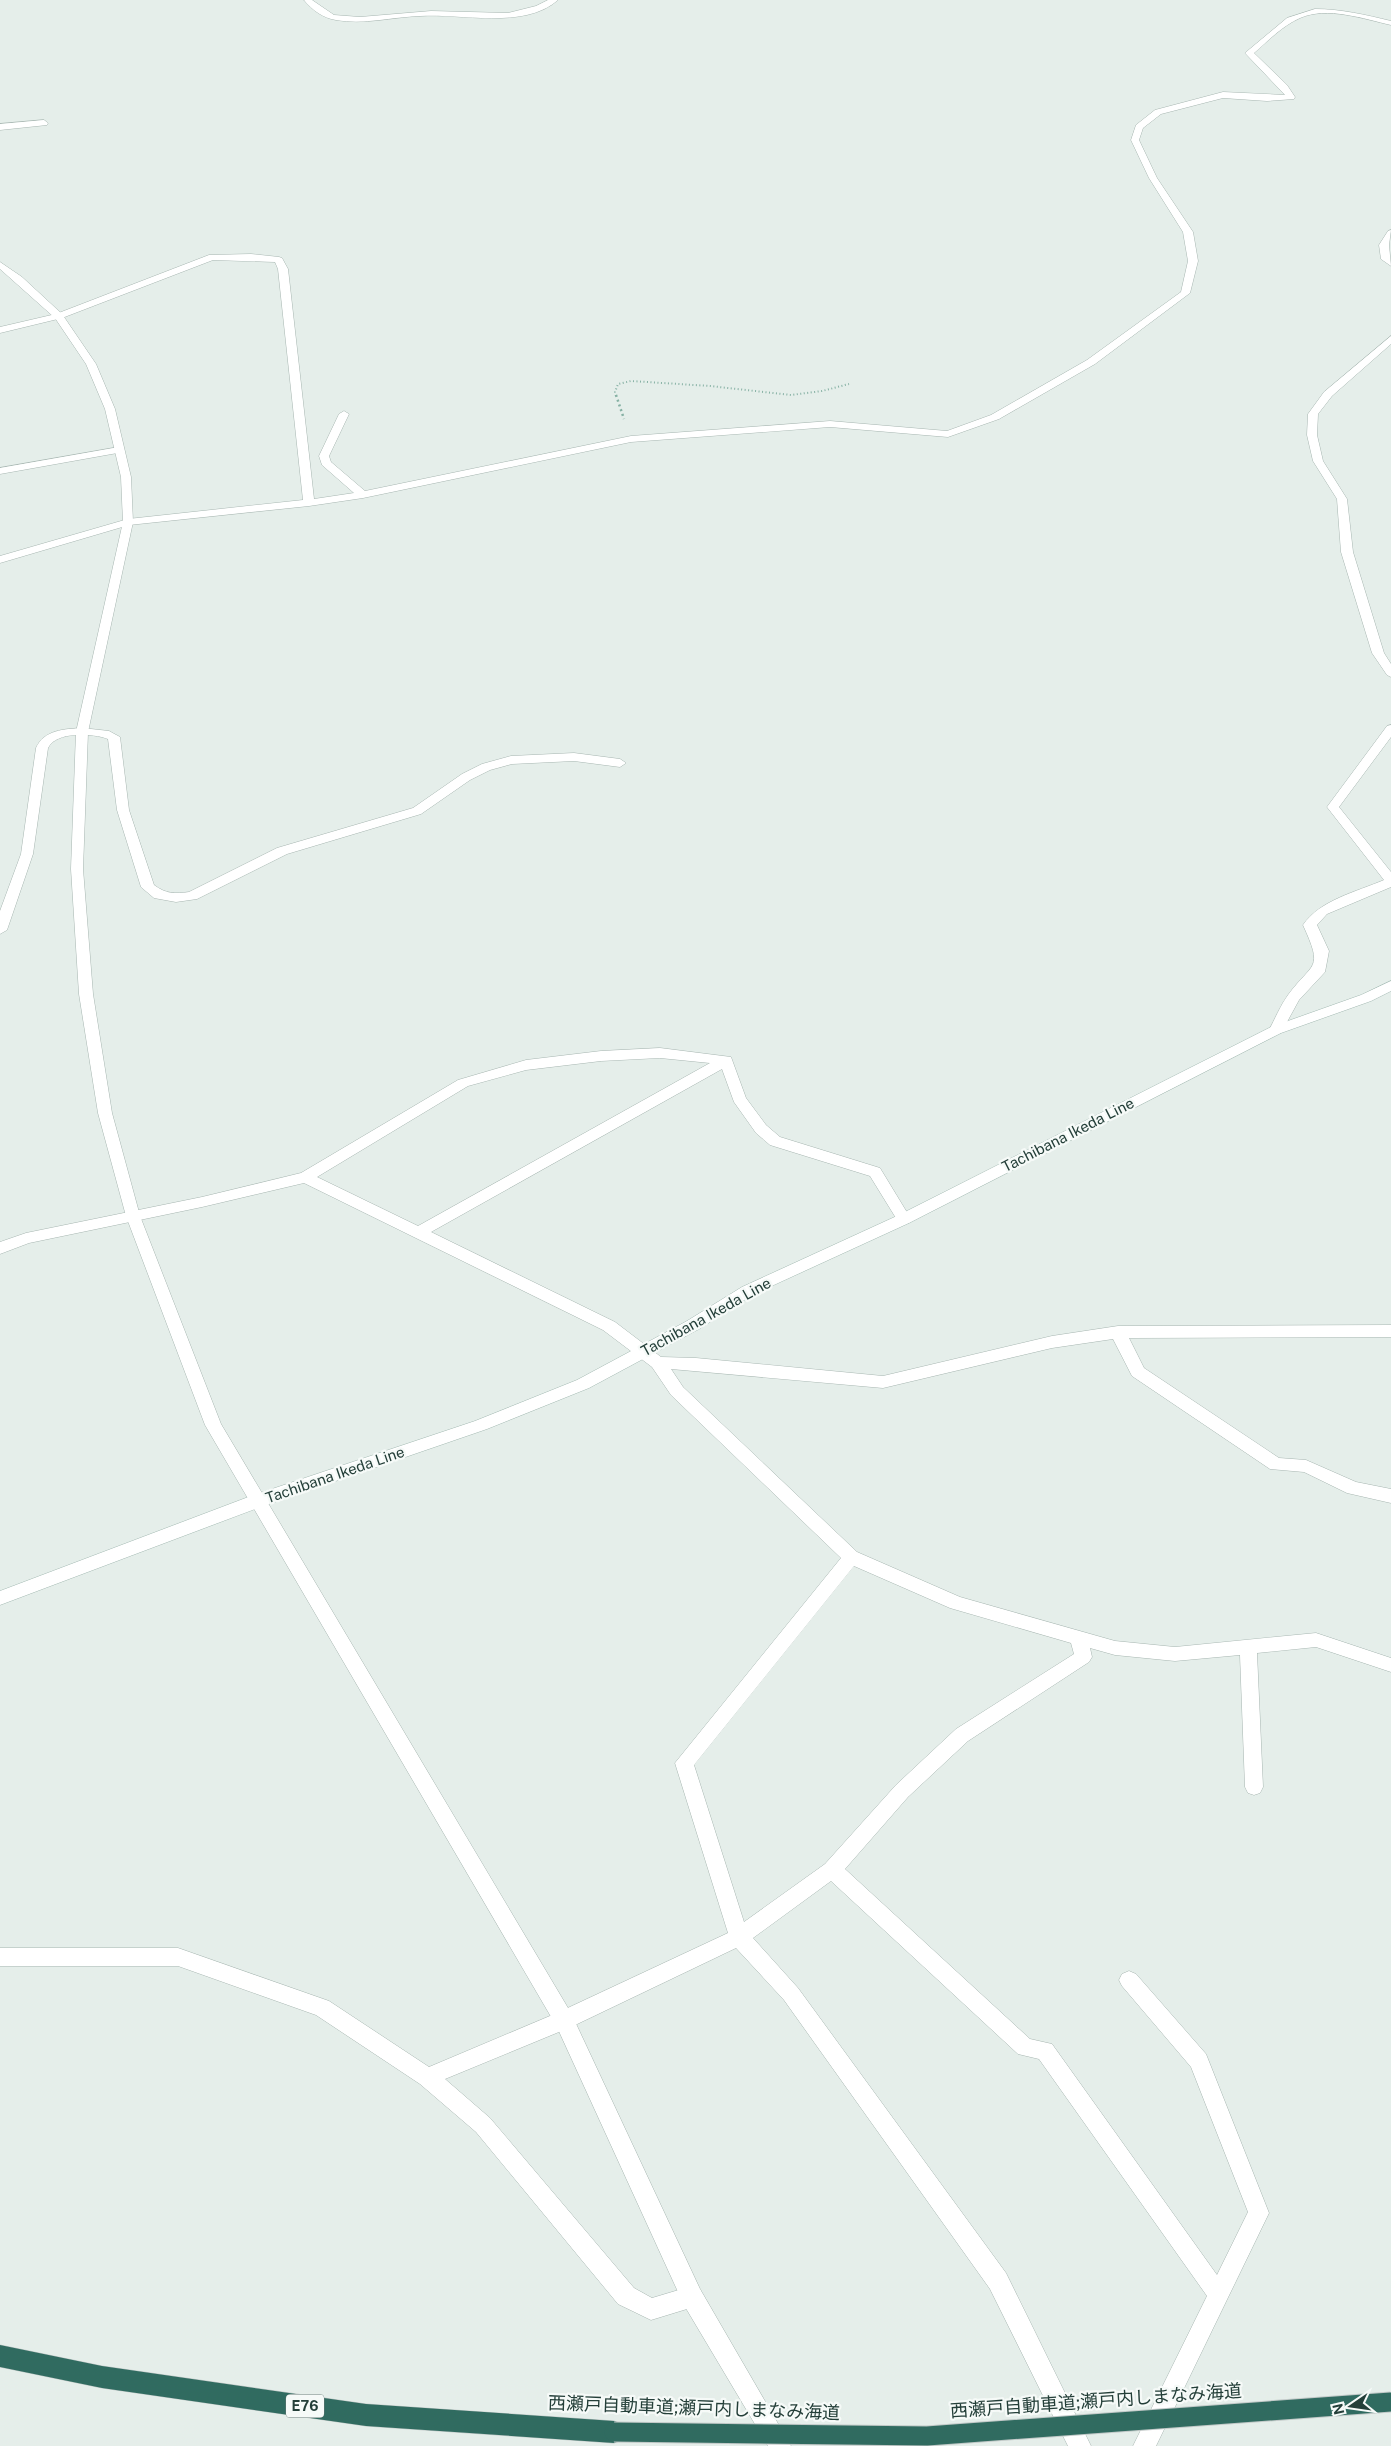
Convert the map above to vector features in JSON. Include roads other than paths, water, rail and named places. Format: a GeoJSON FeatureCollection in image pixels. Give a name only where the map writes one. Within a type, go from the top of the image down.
{"type":"FeatureCollection","features":[{"type":"Feature","properties":{"kind":"highway","name":"西瀬戸自動車道;瀬戸内しまなみ海道"},"geometry":{"type":"LineString","coordinates":[[0,2356],[102,2377],[366,2415],[614,2432],[927,2436],[1391,2402]]}},
{"type":"Feature","properties":{"kind":"street"},"geometry":{"type":"LineString","coordinates":[[308,0],[324,14],[335,18],[355,19],[431,13],[505,17],[538,9],[554,0]]}},
{"type":"Feature","properties":{"kind":"street"},"geometry":{"type":"LineString","coordinates":[[0,560],[128,522],[309,503],[363,495],[631,439],[830,424],[948,434],[995,417],[1091,362],[1185,293],[1194,261],[1188,232],[1152,178],[1135,140],[1139,127],[1158,112],[1223,95],[1267,98],[1291,97],[1284,87],[1249,53],[1284,23],[1307,12],[1354,13],[1391,23]]}},
{"type":"Feature","properties":{"kind":"street"},"geometry":{"type":"LineString","coordinates":[[0,127],[44,123]]}},
{"type":"Feature","properties":{"kind":"street"},"geometry":{"type":"LineString","coordinates":[[1391,232],[1384,245],[1386,259],[1391,263]]}},
{"type":"Feature","properties":{"kind":"street"},"geometry":{"type":"LineString","coordinates":[[0,330],[58,316],[212,257],[252,257],[279,260],[283,269],[309,503]]}},
{"type":"Feature","properties":{"kind":"street"},"geometry":{"type":"LineString","coordinates":[[0,265],[19,279],[58,316],[91,364],[110,409],[126,476],[128,522],[82,732],[77,869],[86,994],[105,1114],[133,1216],[213,1425],[564,2020],[692,2297],[780,2446]]}},
{"type":"Feature","properties":{"kind":"street"},"geometry":{"type":"LineString","coordinates":[[1391,339],[1328,394],[1313,414],[1312,434],[1318,461],[1342,500],[1347,552],[1378,653],[1391,673]]}},
{"type":"Feature","properties":{"kind":"street"},"geometry":{"type":"LineString","coordinates":[[344,414],[324,456],[326,464],[363,495]]}},
{"type":"Feature","properties":{"kind":"street"},"geometry":{"type":"LineString","coordinates":[[0,471],[120,450]]}},
{"type":"Feature","properties":{"kind":"street"},"geometry":{"type":"LineString","coordinates":[[1276,1030],[1293,998],[1318,972],[1322,951],[1310,925],[1322,911],[1391,881],[1333,807],[1391,729]]}},
{"type":"Feature","properties":{"kind":"street"},"geometry":{"type":"LineString","coordinates":[[0,930],[27,854],[42,748],[46,739],[55,734],[106,732],[114,737],[123,810],[148,887],[159,894],[176,898],[192,896],[282,851],[417,811],[466,777],[486,767],[510,760],[574,758],[620,763]]}},
{"type":"Feature","properties":{"kind":"street","name":"Tachibana Ikeda Line"},"geometry":{"type":"LineString","coordinates":[[0,1598],[257,1501],[481,1425],[583,1384],[692,1325],[747,1291],[904,1219],[1276,1030],[1366,998],[1391,985]]}},
{"type":"Feature","properties":{"kind":"street"},"geometry":{"type":"LineString","coordinates":[[0,1248],[26,1238],[305,1177],[464,1083],[526,1066],[602,1056],[660,1053],[726,1060]]}},
{"type":"Feature","properties":{"kind":"street"},"geometry":{"type":"LineString","coordinates":[[726,1060],[739,1099],[761,1130],[775,1141],[875,1172],[904,1219]]}},
{"type":"Feature","properties":{"kind":"street"},"geometry":{"type":"LineString","coordinates":[[420,1232],[726,1060]]}},
{"type":"Feature","properties":{"kind":"street"},"geometry":{"type":"LineString","coordinates":[[305,1177],[609,1326],[658,1363],[677,1391],[851,1557],[956,1603],[1115,1648],[1175,1654],[1316,1640],[1391,1665]]}},
{"type":"Feature","properties":{"kind":"street"},"geometry":{"type":"LineString","coordinates":[[658,1363],[696,1364],[883,1382],[1052,1342],[1118,1332],[1391,1331]]}},
{"type":"Feature","properties":{"kind":"street"},"geometry":{"type":"LineString","coordinates":[[1118,1332],[1138,1372],[1276,1464],[1306,1466],[1352,1488],[1391,1496]]}},
{"type":"Feature","properties":{"kind":"street"},"geometry":{"type":"LineString","coordinates":[[851,1557],[684,1763],[739,1937],[791,1994],[998,2281],[1080,2446]]}},
{"type":"Feature","properties":{"kind":"street"},"geometry":{"type":"LineString","coordinates":[[427,2077],[564,2020],[739,1937],[832,1870],[902,1791],[962,1735],[1083,1657],[1079,1638]]}},
{"type":"Feature","properties":{"kind":"street"},"geometry":{"type":"LineString","coordinates":[[1248,1647],[1254,1788]]}},
{"type":"Feature","properties":{"kind":"street"},"geometry":{"type":"LineString","coordinates":[[832,1870],[1025,2047],[1045,2051],[1218,2294]]}},
{"type":"Feature","properties":{"kind":"street"},"geometry":{"type":"LineString","coordinates":[[0,1956],[178,1957],[322,2008],[427,2077],[483,2125],[626,2296],[651,2309],[692,2297]]}},
{"type":"Feature","properties":{"kind":"street"},"geometry":{"type":"LineString","coordinates":[[1129,1980],[1199,2061],[1259,2213],[1144,2446]]}}]}
